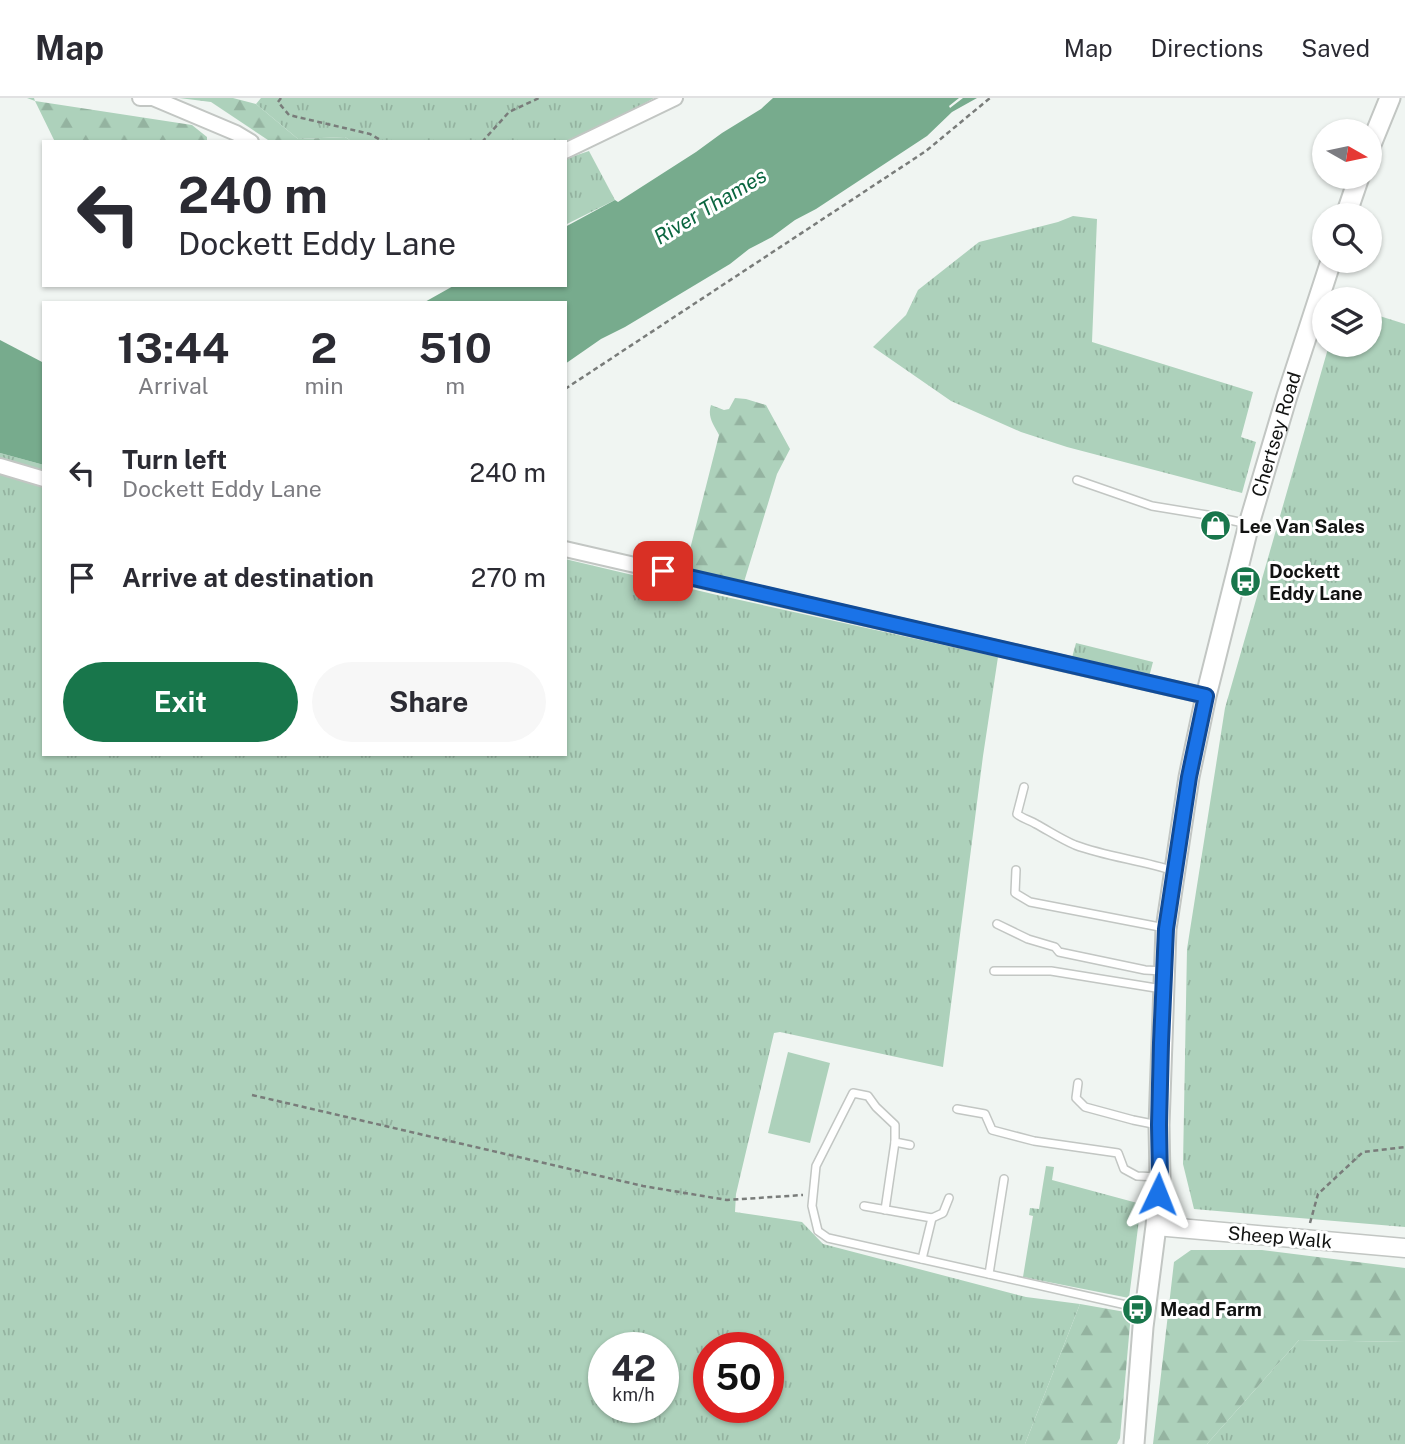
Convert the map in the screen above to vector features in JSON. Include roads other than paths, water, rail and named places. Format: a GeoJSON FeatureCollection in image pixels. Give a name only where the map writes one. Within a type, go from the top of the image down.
{"type":"FeatureCollection","features":[{"type":"Feature","properties":{"kind":"main road"},"geometry":{"type":"LineString","coordinates":[[1381,119],[1390,98]]}},
{"type":"Feature","properties":{"kind":"main road","name":"Chertsey Road"},"geometry":{"type":"LineString","coordinates":[[1134,1444],[1145,1309],[1160,1178],[1159,1125],[1166,929],[1189,777],[1206,696],[1249,524],[1327,273]]}},
{"type":"Feature","properties":{"kind":"street"},"geometry":{"type":"LineString","coordinates":[[140,98],[153,99],[248,140]]}},
{"type":"Feature","properties":{"kind":"street"},"geometry":{"type":"LineString","coordinates":[[567,150],[675,98]]}},
{"type":"Feature","properties":{"kind":"street"},"geometry":{"type":"LineString","coordinates":[[0,466],[42,478]]}},
{"type":"Feature","properties":{"kind":"street"},"geometry":{"type":"LineString","coordinates":[[567,549],[1206,696]]}},
{"type":"Feature","properties":{"kind":"street","name":"Sheep Walk"},"geometry":{"type":"LineString","coordinates":[[1156,1226],[1405,1248]]}},
{"type":"Feature","properties":{"kind":"lane"},"geometry":{"type":"LineString","coordinates":[[1077,480],[1152,506],[1249,524]]}},
{"type":"Feature","properties":{"kind":"lane"},"geometry":{"type":"LineString","coordinates":[[1024,787],[1017,814],[1022,818],[1073,844],[1175,871]]}},
{"type":"Feature","properties":{"kind":"lane"},"geometry":{"type":"LineString","coordinates":[[1016,870],[1015,893],[1030,902],[1166,929]]}},
{"type":"Feature","properties":{"kind":"lane"},"geometry":{"type":"LineString","coordinates":[[998,924],[1028,939],[1055,947],[1059,952],[1144,970],[1163,980]]}},
{"type":"Feature","properties":{"kind":"lane"},"geometry":{"type":"LineString","coordinates":[[994,971],[1051,971],[1163,980]]}},
{"type":"Feature","properties":{"kind":"lane"},"geometry":{"type":"LineString","coordinates":[[1078,1083],[1076,1098],[1085,1107],[1159,1125]]}},
{"type":"Feature","properties":{"kind":"lane"},"geometry":{"type":"LineString","coordinates":[[885,1210],[895,1125],[868,1096],[853,1093],[816,1166],[812,1206],[818,1231],[828,1238],[1145,1309]]}},
{"type":"Feature","properties":{"kind":"lane"},"geometry":{"type":"LineString","coordinates":[[957,1110],[985,1114],[992,1130],[1003,1133],[1034,1141],[1118,1153],[1124,1169],[1137,1176],[1160,1178]]}},
{"type":"Feature","properties":{"kind":"lane"},"geometry":{"type":"LineString","coordinates":[[895,1142],[910,1145]]}},
{"type":"Feature","properties":{"kind":"lane"},"geometry":{"type":"LineString","coordinates":[[989,1274],[1004,1180]]}},
{"type":"Feature","properties":{"kind":"lane"},"geometry":{"type":"LineString","coordinates":[[863,1206],[932,1218],[943,1213],[948,1198]]}},
{"type":"Feature","properties":{"kind":"lane"},"geometry":{"type":"LineString","coordinates":[[922,1259],[932,1218]]}},
{"type":"Feature","properties":{"kind":"water","name":"River Thames"},"geometry":{"type":"Polygon","coordinates":[[[773,98],[959,98],[950,108],[963,98],[977,98],[952,112],[927,136],[816,209],[749,249],[730,264],[601,339],[567,363],[567,301],[427,301],[451,287],[567,287],[567,226],[615,200],[618,202],[761,109],[773,98]]]}},
{"type":"Feature","properties":{"kind":"water"},"geometry":{"type":"Polygon","coordinates":[[[0,340],[42,362],[42,464],[0,453],[0,340]]]}},
{"type":"Feature","properties":{"kind":"place","name":"Lee Van Sales"},"geometry":{"type":"Point","coordinates":[1216,526]}},
{"type":"Feature","properties":{"kind":"place","name":"Dockett Eddy Lane"},"geometry":{"type":"Point","coordinates":[1246,582]}},
{"type":"Feature","properties":{"kind":"place","name":"Mead Farm"},"geometry":{"type":"Point","coordinates":[1137,1309]}}]}
